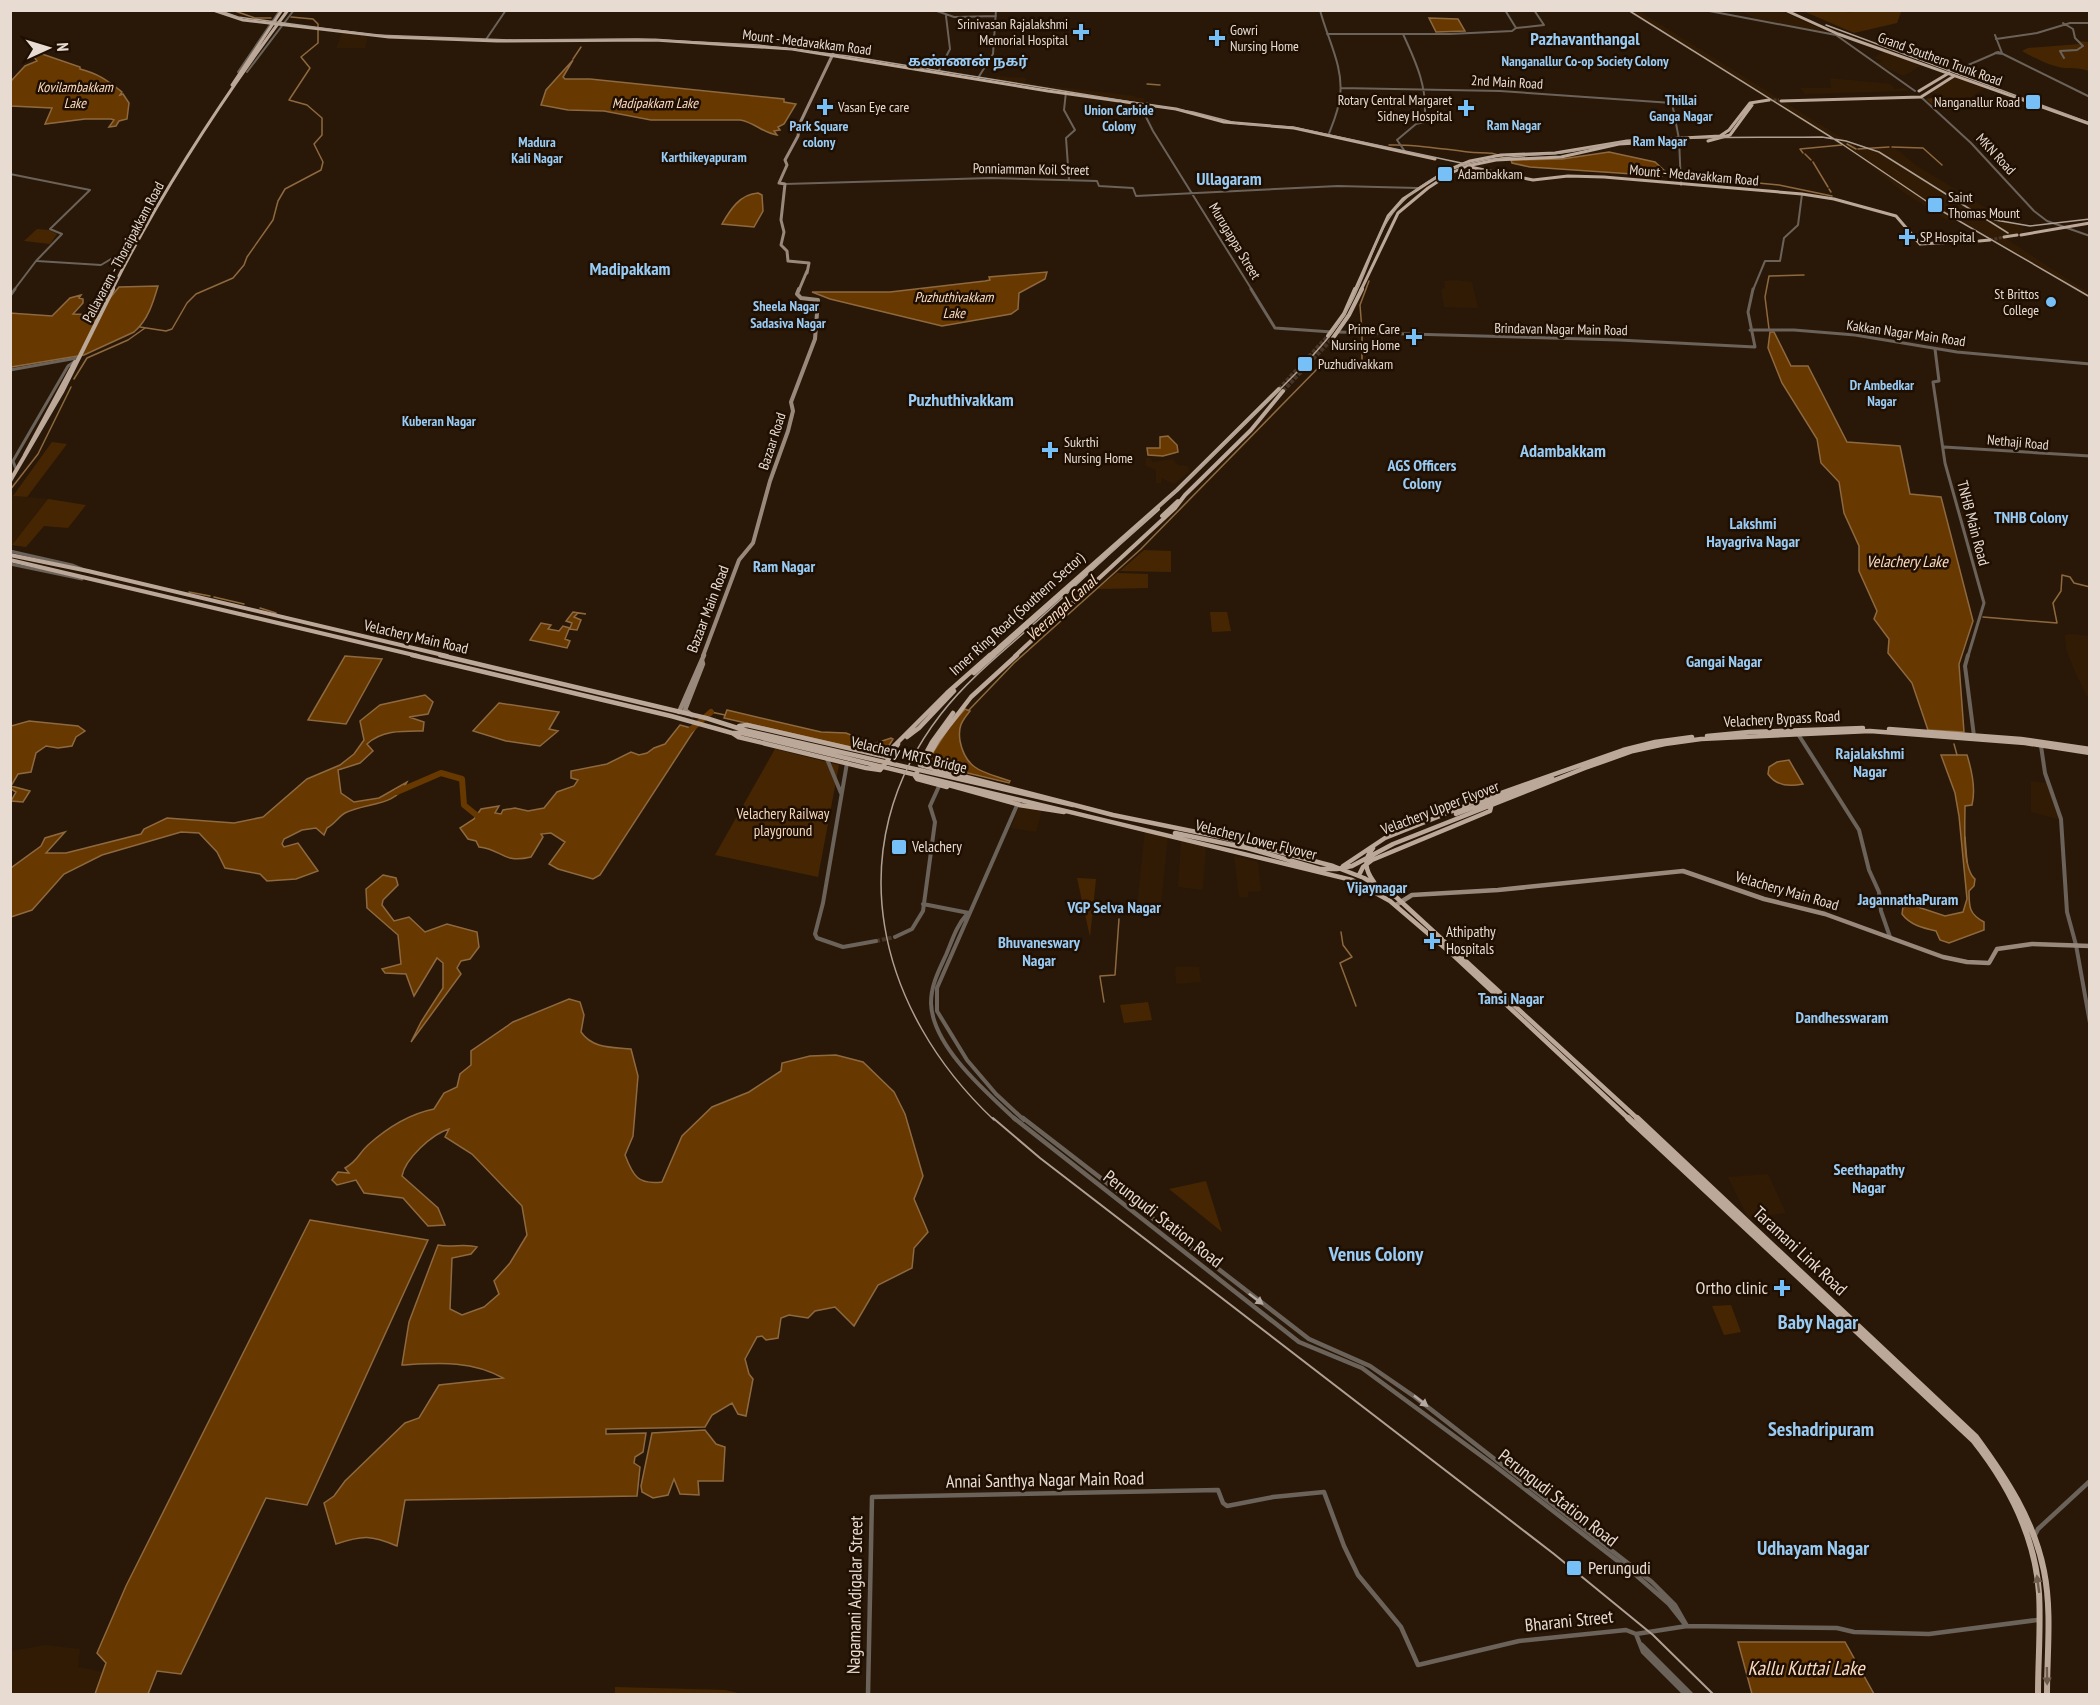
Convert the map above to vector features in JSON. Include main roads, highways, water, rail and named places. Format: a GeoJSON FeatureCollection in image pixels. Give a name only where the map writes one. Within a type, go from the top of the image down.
{"type":"FeatureCollection","features":[{"type":"Feature","properties":{"kind":"main road","name":"Mount - Medavakkam Road"},"geometry":{"type":"LineString","coordinates":[[215,10],[243,20],[389,37],[486,40],[655,40],[764,46],[833,54],[1066,93]]}},
{"type":"Feature","properties":{"kind":"main road","name":"Pallavaram - Thoraipakkam Road"},"geometry":{"type":"LineString","coordinates":[[10,476],[35,438],[124,263],[184,159],[287,10]]}},
{"type":"Feature","properties":{"kind":"main road"},"geometry":{"type":"LineString","coordinates":[[233,85],[238,72],[287,10]]}},
{"type":"Feature","properties":{"kind":"main road"},"geometry":{"type":"LineString","coordinates":[[233,85],[247,72],[287,10]]}},
{"type":"Feature","properties":{"kind":"main road","name":"Grand Southern Trunk Road"},"geometry":{"type":"LineString","coordinates":[[1785,10],[1838,34],[1961,75],[2090,122]]}},
{"type":"Feature","properties":{"kind":"main road","name":"Grand Southern Trunk Road"},"geometry":{"type":"LineString","coordinates":[[1791,10],[1819,25]]}},
{"type":"Feature","properties":{"kind":"main road","name":"Ponniamman Koil Street"},"geometry":{"type":"LineString","coordinates":[[807,271],[809,263],[788,261],[787,251],[781,245],[784,232],[781,220],[785,184],[779,183],[787,165],[785,160],[798,136],[800,123],[833,54]]}},
{"type":"Feature","properties":{"kind":"main road","name":"Mount - Medavakkam Road"},"geometry":{"type":"LineString","coordinates":[[938,71],[1066,93],[1186,110],[1225,121],[1295,127],[1435,159]]}},
{"type":"Feature","properties":{"kind":"main road"},"geometry":{"type":"LineString","coordinates":[[1916,93],[1948,71]]}},
{"type":"Feature","properties":{"kind":"main road","name":"Grand Southern Trunk Road"},"geometry":{"type":"LineString","coordinates":[[1948,71],[2090,122]]}},
{"type":"Feature","properties":{"kind":"main road"},"geometry":{"type":"LineString","coordinates":[[1780,100],[1916,93],[1923,95],[1955,75]]}},
{"type":"Feature","properties":{"kind":"main road"},"geometry":{"type":"LineString","coordinates":[[1328,336],[1346,315],[1372,248],[1391,213],[1400,202],[1418,188],[1461,164],[1617,143],[1725,138],[1734,132],[1750,103],[1771,101]]}},
{"type":"Feature","properties":{"kind":"main road"},"geometry":{"type":"LineString","coordinates":[[1334,338],[1398,213],[1428,188],[1467,166],[1495,158],[1561,157],[1594,151],[1617,143]]}},
{"type":"Feature","properties":{"kind":"main road"},"geometry":{"type":"LineString","coordinates":[[1589,148],[1594,151]]}},
{"type":"Feature","properties":{"kind":"main road","name":"Pallavaram - Thoraipakkam Road"},"geometry":{"type":"LineString","coordinates":[[10,481],[38,441],[138,240],[184,159]]}},
{"type":"Feature","properties":{"kind":"main road","name":"Mount - Medavakkam Road"},"geometry":{"type":"LineString","coordinates":[[1467,166],[1530,179],[1579,176],[1833,199],[1896,216],[1919,243],[1973,241]]}},
{"type":"Feature","properties":{"kind":"main road"},"geometry":{"type":"LineString","coordinates":[[1391,213],[1398,213]]}},
{"type":"Feature","properties":{"kind":"main road"},"geometry":{"type":"LineString","coordinates":[[2004,237],[2090,223]]}},
{"type":"Feature","properties":{"kind":"main road"},"geometry":{"type":"LineString","coordinates":[[1979,241],[1990,240]]}},
{"type":"Feature","properties":{"kind":"main road","name":"Bazaar Road"},"geometry":{"type":"LineString","coordinates":[[770,481],[788,431],[792,407],[818,336],[820,299],[803,296],[800,293],[807,271]]}},
{"type":"Feature","properties":{"kind":"main road","name":"Inner Ring Road (Southern Sector)"},"geometry":{"type":"LineString","coordinates":[[889,756],[893,748],[919,728],[951,694],[1176,491],[1271,396],[1281,390],[1250,431],[1184,496],[1175,508],[971,697],[948,722],[922,764]]}},
{"type":"Feature","properties":{"kind":"main road"},"geometry":{"type":"LineString","coordinates":[[1271,396],[1276,398]]}},
{"type":"Feature","properties":{"kind":"main road"},"geometry":{"type":"LineString","coordinates":[[747,552],[769,474],[788,431]]}},
{"type":"Feature","properties":{"kind":"main road","name":"Bazaar Main Road"},"geometry":{"type":"LineString","coordinates":[[679,712],[702,660],[734,573],[740,560],[753,543],[770,481]]}},
{"type":"Feature","properties":{"kind":"main road"},"geometry":{"type":"LineString","coordinates":[[1176,491],[1184,496]]}},
{"type":"Feature","properties":{"kind":"main road"},"geometry":{"type":"LineString","coordinates":[[10,553],[66,571]]}},
{"type":"Feature","properties":{"kind":"main road"},"geometry":{"type":"LineString","coordinates":[[10,562],[66,571]]}},
{"type":"Feature","properties":{"kind":"main road","name":"Velachery Main Road"},"geometry":{"type":"LineString","coordinates":[[66,571],[88,572],[738,726]]}},
{"type":"Feature","properties":{"kind":"main road","name":"Velachery Main Road"},"geometry":{"type":"LineString","coordinates":[[66,571],[82,579],[683,719],[732,733],[738,737],[847,763],[879,770],[889,756]]}},
{"type":"Feature","properties":{"kind":"main road"},"geometry":{"type":"LineString","coordinates":[[129,590],[135,584]]}},
{"type":"Feature","properties":{"kind":"main road"},"geometry":{"type":"LineString","coordinates":[[689,714],[686,710],[703,664],[702,660]]}},
{"type":"Feature","properties":{"kind":"main road"},"geometry":{"type":"LineString","coordinates":[[462,667],[467,662]]}},
{"type":"Feature","properties":{"kind":"main road"},"geometry":{"type":"LineString","coordinates":[[738,726],[747,725],[889,756]]}},
{"type":"Feature","properties":{"kind":"main road","name":"Velachery MRTS Bridge"},"geometry":{"type":"LineString","coordinates":[[738,726],[743,731],[1060,809],[1075,806]]}},
{"type":"Feature","properties":{"kind":"main road","name":"Velachery Bypass Road"},"geometry":{"type":"LineString","coordinates":[[1333,866],[1348,864],[1380,840],[1588,761],[1650,741],[1871,728],[1974,737],[2090,751]]}},
{"type":"Feature","properties":{"kind":"main road","name":"Velachery MRTS Bridge"},"geometry":{"type":"LineString","coordinates":[[732,733],[743,731],[1066,808]]}},
{"type":"Feature","properties":{"kind":"main road","name":"Velachery Bypass Road"},"geometry":{"type":"LineString","coordinates":[[1491,807],[1590,766],[1653,746],[1750,734],[1870,731],[1974,737],[2090,751]]}},
{"type":"Feature","properties":{"kind":"main road","name":"Velachery Upper Flyover"},"geometry":{"type":"LineString","coordinates":[[1586,1079],[1585,1073],[1579,1067],[1416,918],[1377,886],[1369,876],[1365,863],[1369,852],[1379,844],[1579,768],[1586,765],[1588,761]]}},
{"type":"Feature","properties":{"kind":"main road"},"geometry":{"type":"LineString","coordinates":[[922,764],[1069,802],[1075,806],[1221,837],[1333,866],[1362,877],[1398,903],[1359,882],[1066,808],[1059,812],[1019,804],[915,777],[922,764]]}},
{"type":"Feature","properties":{"kind":"main road"},"geometry":{"type":"LineString","coordinates":[[1362,877],[1361,868],[1372,860],[1484,814],[1490,811],[1491,807]]}},
{"type":"Feature","properties":{"kind":"main road","name":"Velachery Lower Flyover"},"geometry":{"type":"LineString","coordinates":[[1148,829],[1166,831],[1331,870],[1352,866],[1393,844],[1491,807]]}},
{"type":"Feature","properties":{"kind":"main road"},"geometry":{"type":"LineString","coordinates":[[1307,869],[1309,860]]}},
{"type":"Feature","properties":{"kind":"main road","name":"Velachery Main Road"},"geometry":{"type":"LineString","coordinates":[[1398,903],[1412,895],[1504,889],[1683,871],[1699,874],[1736,890],[1798,905],[1943,957],[1989,963],[1997,949],[2010,946],[2039,943],[2090,946]]}},
{"type":"Feature","properties":{"kind":"main road","name":"Taramani Link Road"},"geometry":{"type":"LineString","coordinates":[[1398,903],[1598,1091]]}},
{"type":"Feature","properties":{"kind":"main road","name":"Taramani Link Road"},"geometry":{"type":"LineString","coordinates":[[1398,903],[1598,1091],[1976,1437],[2007,1478],[2034,1535],[2047,1593],[2047,1695]]}},
{"type":"Feature","properties":{"kind":"main road","name":"Taramani Link Road"},"geometry":{"type":"LineString","coordinates":[[1956,1420],[1993,1465],[2019,1514],[2028,1538],[2038,1583],[2038,1695]]}},
{"type":"Feature","properties":{"kind":"water"},"geometry":{"type":"Polygon","coordinates":[[[1429,18],[1458,19],[1465,31],[1436,32],[1429,18]]]}},
{"type":"Feature","properties":{"kind":"water","name":"Kovilambakkam Lake"},"geometry":{"type":"Polygon","coordinates":[[[42,54],[80,67],[113,85],[122,92],[120,95],[123,94],[129,103],[127,119],[119,121],[116,126],[109,127],[114,120],[85,119],[45,124],[52,108],[11,106],[11,81],[25,66],[37,61],[34,57],[42,54]]]}},
{"type":"Feature","properties":{"kind":"water","name":"Madipakkam Lake"},"geometry":{"type":"Polygon","coordinates":[[[573,60],[563,77],[565,79],[590,79],[784,99],[784,102],[796,104],[784,124],[778,127],[780,130],[774,131],[777,135],[740,120],[651,120],[604,111],[568,110],[541,105],[546,90],[573,60]]]}},
{"type":"Feature","properties":{"kind":"water"},"geometry":{"type":"Polygon","coordinates":[[[1609,152],[1655,162],[1666,172],[1662,176],[1530,167],[1512,163],[1511,160],[1562,159],[1609,152]]]}},
{"type":"Feature","properties":{"kind":"water"},"geometry":{"type":"Polygon","coordinates":[[[758,193],[762,195],[763,211],[754,227],[722,224],[732,208],[741,200],[758,193]]]}},
{"type":"Feature","properties":{"kind":"water","name":"Puzhuthivakkam Lake"},"geometry":{"type":"Polygon","coordinates":[[[1047,272],[1045,279],[1019,293],[1018,309],[1011,314],[942,326],[830,299],[812,292],[890,292],[985,281],[990,280],[989,277],[1047,272]]]}},
{"type":"Feature","properties":{"kind":"water"},"geometry":{"type":"Polygon","coordinates":[[[158,286],[146,317],[134,332],[84,355],[11,367],[10,313],[52,316],[70,298],[81,295],[79,298],[83,299],[83,303],[73,314],[96,315],[119,287],[158,286]]]}},
{"type":"Feature","properties":{"kind":"water","name":"Velachery Lake"},"geometry":{"type":"Polygon","coordinates":[[[1770,332],[1774,332],[1791,366],[1808,366],[1847,442],[1900,446],[1910,494],[1941,497],[1973,621],[1959,664],[1964,732],[1928,730],[1912,683],[1888,653],[1889,639],[1874,619],[1877,611],[1859,571],[1859,546],[1844,513],[1839,482],[1821,463],[1817,439],[1782,383],[1768,348],[1770,332]]]}},
{"type":"Feature","properties":{"kind":"water"},"geometry":{"type":"Polygon","coordinates":[[[1168,436],[1177,445],[1178,452],[1163,456],[1148,455],[1147,448],[1160,448],[1160,437],[1168,436]]]}},
{"type":"Feature","properties":{"kind":"water"},"geometry":{"type":"Polygon","coordinates":[[[573,612],[586,614],[578,613],[574,617],[581,620],[577,630],[569,629],[565,639],[570,641],[567,648],[530,640],[541,623],[551,625],[548,629],[559,631],[563,626],[570,628],[572,623],[566,621],[573,612]]]}},
{"type":"Feature","properties":{"kind":"water"},"geometry":{"type":"Polygon","coordinates":[[[345,656],[382,659],[346,724],[308,720],[345,656]]]}},
{"type":"Feature","properties":{"kind":"water"},"geometry":{"type":"Polygon","coordinates":[[[425,695],[433,702],[428,714],[409,717],[424,722],[423,731],[393,732],[379,736],[367,744],[373,751],[360,763],[338,770],[341,793],[354,802],[379,798],[407,782],[402,790],[388,800],[345,813],[327,828],[324,835],[316,828],[302,830],[284,839],[282,844],[284,847],[298,843],[318,871],[296,879],[267,881],[260,874],[225,868],[217,852],[199,833],[181,832],[102,855],[64,874],[32,910],[11,917],[11,868],[41,846],[45,838],[65,832],[46,853],[66,853],[141,834],[144,829],[167,818],[234,823],[263,817],[307,779],[340,765],[354,754],[364,740],[360,721],[380,705],[425,695]]]}},
{"type":"Feature","properties":{"kind":"water"},"geometry":{"type":"Polygon","coordinates":[[[499,703],[559,712],[549,729],[558,731],[540,746],[506,741],[473,731],[499,703]]]}},
{"type":"Feature","properties":{"kind":"water"},"geometry":{"type":"Polygon","coordinates":[[[965,709],[970,711],[964,718],[959,736],[967,759],[978,769],[1010,781],[1009,783],[926,763],[950,726],[965,709]]]}},
{"type":"Feature","properties":{"kind":"water"},"geometry":{"type":"Polygon","coordinates":[[[727,710],[821,732],[846,733],[873,744],[893,739],[885,752],[877,753],[724,718],[727,710]]]}},
{"type":"Feature","properties":{"kind":"water"},"geometry":{"type":"Polygon","coordinates":[[[29,721],[78,726],[85,731],[76,737],[72,746],[58,748],[46,746],[36,753],[31,772],[18,774],[11,786],[11,726],[29,721]]]}},
{"type":"Feature","properties":{"kind":"water"},"geometry":{"type":"Polygon","coordinates":[[[680,725],[695,729],[600,875],[593,879],[558,869],[549,864],[565,842],[551,833],[541,834],[543,837],[531,857],[514,859],[479,847],[476,841],[468,839],[460,828],[474,819],[481,809],[499,806],[495,813],[501,814],[503,810],[515,808],[528,811],[544,808],[557,792],[574,786],[578,780],[571,778],[571,771],[607,764],[631,752],[639,755],[647,753],[665,744],[680,725]]]}},
{"type":"Feature","properties":{"kind":"water"},"geometry":{"type":"Polygon","coordinates":[[[1941,755],[1967,755],[1974,793],[1972,805],[1965,806],[1966,856],[1971,874],[1975,879],[1974,886],[1969,891],[1969,901],[1973,913],[1984,922],[1984,930],[1949,943],[1940,940],[1936,931],[1913,923],[1902,914],[1903,907],[1915,906],[1945,916],[1963,912],[1967,899],[1955,793],[1941,755]]]}},
{"type":"Feature","properties":{"kind":"water"},"geometry":{"type":"Polygon","coordinates":[[[1789,760],[1803,784],[1783,785],[1768,774],[1769,767],[1777,762],[1789,760]]]}},
{"type":"Feature","properties":{"kind":"water"},"geometry":{"type":"Polygon","coordinates":[[[11,786],[30,791],[23,802],[11,801],[16,792],[11,789],[11,786]]]}},
{"type":"Feature","properties":{"kind":"water"},"geometry":{"type":"Polygon","coordinates":[[[383,875],[396,878],[398,885],[383,900],[382,905],[394,921],[409,917],[425,932],[447,924],[477,932],[479,947],[470,959],[461,961],[457,968],[461,974],[411,1042],[443,988],[443,963],[437,958],[414,996],[406,974],[385,973],[382,969],[401,964],[398,935],[367,908],[366,889],[383,875]]]}},
{"type":"Feature","properties":{"kind":"water"},"geometry":{"type":"Polygon","coordinates":[[[569,999],[580,1002],[584,1015],[581,1032],[586,1038],[603,1046],[631,1049],[638,1076],[633,1136],[625,1155],[638,1178],[647,1182],[662,1182],[682,1136],[712,1107],[749,1092],[781,1071],[782,1063],[810,1056],[836,1055],[863,1062],[894,1092],[905,1114],[923,1176],[914,1199],[928,1232],[914,1248],[912,1268],[878,1285],[854,1326],[835,1307],[815,1311],[808,1318],[789,1315],[781,1318],[778,1338],[766,1340],[762,1336],[757,1337],[745,1359],[749,1374],[753,1379],[746,1416],[738,1414],[732,1403],[712,1415],[705,1427],[606,1429],[606,1434],[646,1433],[643,1452],[635,1457],[634,1463],[640,1467],[637,1496],[405,1500],[397,1546],[367,1538],[336,1544],[324,1503],[334,1496],[345,1481],[405,1423],[419,1418],[439,1385],[503,1378],[466,1365],[441,1363],[402,1365],[409,1322],[438,1245],[477,1247],[471,1254],[452,1258],[450,1309],[462,1315],[484,1307],[499,1294],[494,1281],[510,1263],[527,1235],[522,1206],[472,1154],[445,1137],[449,1129],[435,1136],[420,1148],[408,1162],[402,1176],[438,1208],[445,1225],[428,1226],[403,1198],[364,1193],[356,1180],[337,1185],[332,1180],[338,1172],[349,1173],[345,1168],[368,1145],[391,1127],[416,1114],[434,1109],[444,1093],[457,1087],[460,1074],[471,1065],[471,1051],[513,1022],[569,999]]]}},
{"type":"Feature","properties":{"kind":"water"},"geometry":{"type":"Polygon","coordinates":[[[310,1220],[428,1240],[307,1505],[266,1498],[181,1674],[157,1671],[148,1694],[95,1694],[106,1663],[97,1653],[126,1586],[310,1220]]]}},
{"type":"Feature","properties":{"kind":"water"},"geometry":{"type":"Polygon","coordinates":[[[705,1430],[716,1444],[725,1447],[723,1481],[698,1481],[699,1495],[680,1494],[674,1479],[668,1495],[653,1498],[642,1492],[641,1486],[652,1433],[705,1430]]]}},
{"type":"Feature","properties":{"kind":"water","name":"Kallu Kuttai Lake"},"geometry":{"type":"Polygon","coordinates":[[[1738,1642],[1845,1642],[1874,1694],[1752,1694],[1738,1642]]]}},
{"type":"Feature","properties":{"kind":"waterway"},"geometry":{"type":"LineString","coordinates":[[232,10],[255,18],[271,18]]}},
{"type":"Feature","properties":{"kind":"waterway"},"geometry":{"type":"LineString","coordinates":[[140,327],[166,331],[172,329],[187,303],[196,294],[233,278],[273,220],[278,201],[285,189],[321,170],[323,162],[314,144],[322,135],[322,118],[307,105],[289,100],[310,68],[301,57],[318,43],[318,24],[313,19],[291,17]]}},
{"type":"Feature","properties":{"kind":"waterway"},"geometry":{"type":"LineString","coordinates":[[573,59],[581,47]]}},
{"type":"Feature","properties":{"kind":"waterway","name":"Veerangal Canal"},"geometry":{"type":"LineString","coordinates":[[1147,84],[1160,85]]}},
{"type":"Feature","properties":{"kind":"waterway"},"geometry":{"type":"LineString","coordinates":[[1847,144],[1856,149]]}},
{"type":"Feature","properties":{"kind":"waterway"},"geometry":{"type":"LineString","coordinates":[[1389,145],[1491,153],[1504,158]]}},
{"type":"Feature","properties":{"kind":"waterway"},"geometry":{"type":"LineString","coordinates":[[1803,153],[1800,149],[1842,145]]}},
{"type":"Feature","properties":{"kind":"waterway"},"geometry":{"type":"LineString","coordinates":[[1858,149],[1889,147]]}},
{"type":"Feature","properties":{"kind":"waterway"},"geometry":{"type":"LineString","coordinates":[[1892,147],[1923,148],[1942,165]]}},
{"type":"Feature","properties":{"kind":"waterway"},"geometry":{"type":"LineString","coordinates":[[1805,154],[1811,160]]}},
{"type":"Feature","properties":{"kind":"waterway"},"geometry":{"type":"LineString","coordinates":[[1813,162],[1828,187]]}},
{"type":"Feature","properties":{"kind":"waterway"},"geometry":{"type":"LineString","coordinates":[[1663,174],[1779,185],[1832,196]]}},
{"type":"Feature","properties":{"kind":"waterway"},"geometry":{"type":"LineString","coordinates":[[1769,329],[1765,297],[1769,276],[1804,275]]}},
{"type":"Feature","properties":{"kind":"waterway","name":"Veerangal Canal"},"geometry":{"type":"LineString","coordinates":[[1362,331],[1360,305],[1369,281]]}},
{"type":"Feature","properties":{"kind":"waterway"},"geometry":{"type":"LineString","coordinates":[[74,379],[87,358],[128,340],[145,328]]}},
{"type":"Feature","properties":{"kind":"waterway","name":"Veerangal Canal"},"geometry":{"type":"LineString","coordinates":[[969,710],[1014,663],[1141,549],[1321,365],[1362,369],[1362,335]]}},
{"type":"Feature","properties":{"kind":"waterway"},"geometry":{"type":"LineString","coordinates":[[10,490],[38,454],[71,387]]}},
{"type":"Feature","properties":{"kind":"waterway"},"geometry":{"type":"LineString","coordinates":[[1983,617],[2057,623],[2053,603],[2061,591],[2062,575],[2070,577],[2074,583],[2090,587]]}},
{"type":"Feature","properties":{"kind":"waterway"},"geometry":{"type":"LineString","coordinates":[[189,592],[210,596]]}},
{"type":"Feature","properties":{"kind":"waterway"},"geometry":{"type":"LineString","coordinates":[[214,597],[244,604]]}},
{"type":"Feature","properties":{"kind":"waterway"},"geometry":{"type":"LineString","coordinates":[[260,608],[276,613]]}},
{"type":"Feature","properties":{"kind":"waterway","name":"Veerangal Canal"},"geometry":{"type":"LineString","coordinates":[[711,712],[725,715]]}},
{"type":"Feature","properties":{"kind":"waterway"},"geometry":{"type":"LineString","coordinates":[[687,733],[711,712]]}},
{"type":"Feature","properties":{"kind":"waterway"},"geometry":{"type":"LineString","coordinates":[[1954,744],[1957,755]]}},
{"type":"Feature","properties":{"kind":"waterway","name":"Veerangal Canal"},"geometry":{"type":"LineString","coordinates":[[906,754],[921,759]]}},
{"type":"Feature","properties":{"kind":"waterway"},"geometry":{"type":"LineString","coordinates":[[397,792],[441,773],[462,779],[464,805],[480,818]]}},
{"type":"Feature","properties":{"kind":"waterway"},"geometry":{"type":"LineString","coordinates":[[1965,837],[1967,862]]}},
{"type":"Feature","properties":{"kind":"waterway"},"geometry":{"type":"LineString","coordinates":[[1100,976],[1115,975],[1119,919]]}},
{"type":"Feature","properties":{"kind":"waterway"},"geometry":{"type":"LineString","coordinates":[[1341,932],[1343,945],[1352,957],[1340,963],[1356,1006]]}},
{"type":"Feature","properties":{"kind":"waterway"},"geometry":{"type":"LineString","coordinates":[[1100,977],[1104,1002]]}},
{"type":"Feature","properties":{"kind":"tunnel"},"geometry":{"type":"LineString","coordinates":[[1769,100],[1779,100]]}},
{"type":"Feature","properties":{"kind":"tunnel"},"geometry":{"type":"LineString","coordinates":[[1990,240],[2004,237]]}},
{"type":"Feature","properties":{"kind":"tunnel"},"geometry":{"type":"LineString","coordinates":[[1279,389],[1328,336]]}},
{"type":"Feature","properties":{"kind":"tunnel"},"geometry":{"type":"LineString","coordinates":[[1283,391],[1333,338]]}},
{"type":"Feature","properties":{"kind":"tunnel"},"geometry":{"type":"LineString","coordinates":[[876,941],[895,937]]}},
{"type":"Feature","properties":{"kind":"railway"},"geometry":{"type":"LineString","coordinates":[[218,10],[238,17],[374,35],[513,40],[638,39],[758,45],[848,56],[1193,112],[1240,124],[1292,127],[1466,164]]}},
{"type":"Feature","properties":{"kind":"railway"},"geometry":{"type":"LineString","coordinates":[[1628,10],[1834,139]]}},
{"type":"Feature","properties":{"kind":"railway"},"geometry":{"type":"LineString","coordinates":[[1826,25],[2090,123]]}},
{"type":"Feature","properties":{"kind":"railway"},"geometry":{"type":"LineString","coordinates":[[994,1120],[954,1076],[922,1029],[898,979],[885,926],[881,872],[889,819],[909,765],[950,703],[992,661],[1178,489],[1302,367],[1334,330],[1350,305],[1375,246],[1392,214],[1421,186],[1444,173],[1472,163],[1516,156],[1561,153],[1620,142],[1708,138],[1822,137],[1834,139]]}},
{"type":"Feature","properties":{"kind":"railway"},"geometry":{"type":"LineString","coordinates":[[1834,139],[1879,152],[2008,233]]}},
{"type":"Feature","properties":{"kind":"railway"},"geometry":{"type":"LineString","coordinates":[[1834,139],[1935,207],[2090,297]]}},
{"type":"Feature","properties":{"kind":"railway"},"geometry":{"type":"LineString","coordinates":[[1995,220],[2030,226],[2090,219]]}},
{"type":"Feature","properties":{"kind":"railway"},"geometry":{"type":"LineString","coordinates":[[993,1118],[1040,1158],[1554,1554],[1653,1635],[1713,1694]]}},
{"type":"Feature","properties":{"kind":"place","name":"Srinivasan Rajalakshmi Memorial Hospital"},"geometry":{"type":"Point","coordinates":[1081,32]}},
{"type":"Feature","properties":{"kind":"place","name":"Gowri Nursing Home"},"geometry":{"type":"Point","coordinates":[1217,38]}},
{"type":"Feature","properties":{"kind":"place","name":"Nanganallur Road"},"geometry":{"type":"Point","coordinates":[2033,102]}},
{"type":"Feature","properties":{"kind":"place","name":"Vasan Eye care"},"geometry":{"type":"Point","coordinates":[825,107]}},
{"type":"Feature","properties":{"kind":"place","name":"Rotary Central Margaret Sidney Hospital"},"geometry":{"type":"Point","coordinates":[1466,108]}},
{"type":"Feature","properties":{"kind":"place","name":"Adambakkam"},"geometry":{"type":"Point","coordinates":[1445,174]}},
{"type":"Feature","properties":{"kind":"place","name":"Saint Thomas Mount"},"geometry":{"type":"Point","coordinates":[1935,205]}},
{"type":"Feature","properties":{"kind":"place","name":"SP Hospital"},"geometry":{"type":"Point","coordinates":[1907,237]}},
{"type":"Feature","properties":{"kind":"place","name":"St Brittos College"},"geometry":{"type":"Point","coordinates":[2051,302]}},
{"type":"Feature","properties":{"kind":"place","name":"Prime Care Nursing Home"},"geometry":{"type":"Point","coordinates":[1414,337]}},
{"type":"Feature","properties":{"kind":"place","name":"Puzhudivakkam"},"geometry":{"type":"Point","coordinates":[1305,364]}},
{"type":"Feature","properties":{"kind":"place","name":"Sukrthi Nursing Home"},"geometry":{"type":"Point","coordinates":[1050,450]}},
{"type":"Feature","properties":{"kind":"place","name":"Velachery"},"geometry":{"type":"Point","coordinates":[899,847]}},
{"type":"Feature","properties":{"kind":"place","name":"Athipathy Hospitals"},"geometry":{"type":"Point","coordinates":[1432,941]}},
{"type":"Feature","properties":{"kind":"place","name":"Ortho clinic"},"geometry":{"type":"Point","coordinates":[1782,1288]}},
{"type":"Feature","properties":{"kind":"place","name":"Perungudi"},"geometry":{"type":"Point","coordinates":[1574,1568]}},
{"type":"Feature","properties":{"kind":"district","name":"Pazhavanthangal"},"geometry":{"type":"Point","coordinates":[1585,39]}},
{"type":"Feature","properties":{"kind":"district","name":"கண்ணன் நகர்"},"geometry":{"type":"Point","coordinates":[968,61]}},
{"type":"Feature","properties":{"kind":"district","name":"Nanganallur Co-op Society Colony"},"geometry":{"type":"Point","coordinates":[1585,61]}},
{"type":"Feature","properties":{"kind":"district","name":"Thillai Ganga Nagar"},"geometry":{"type":"Point","coordinates":[1681,108]}},
{"type":"Feature","properties":{"kind":"district","name":"Union Carbide Colony"},"geometry":{"type":"Point","coordinates":[1119,118]}},
{"type":"Feature","properties":{"kind":"district","name":"Ram Nagar"},"geometry":{"type":"Point","coordinates":[1514,125]}},
{"type":"Feature","properties":{"kind":"district","name":"Park Square colony"},"geometry":{"type":"Point","coordinates":[819,134]}},
{"type":"Feature","properties":{"kind":"district","name":"Ram Nagar"},"geometry":{"type":"Point","coordinates":[1660,141]}},
{"type":"Feature","properties":{"kind":"district","name":"Madura Kali Nagar"},"geometry":{"type":"Point","coordinates":[537,150]}},
{"type":"Feature","properties":{"kind":"district","name":"Karthikeyapuram"},"geometry":{"type":"Point","coordinates":[704,157]}},
{"type":"Feature","properties":{"kind":"district","name":"Ullagaram"},"geometry":{"type":"Point","coordinates":[1229,179]}},
{"type":"Feature","properties":{"kind":"district","name":"Madipakkam"},"geometry":{"type":"Point","coordinates":[630,269]}},
{"type":"Feature","properties":{"kind":"district","name":"Sheela Nagar"},"geometry":{"type":"Point","coordinates":[786,306]}},
{"type":"Feature","properties":{"kind":"district","name":"Sadasiva Nagar"},"geometry":{"type":"Point","coordinates":[788,323]}},
{"type":"Feature","properties":{"kind":"district","name":"Dr Ambedkar Nagar"},"geometry":{"type":"Point","coordinates":[1882,394]}},
{"type":"Feature","properties":{"kind":"district","name":"Puzhuthivakkam"},"geometry":{"type":"Point","coordinates":[961,400]}},
{"type":"Feature","properties":{"kind":"district","name":"Kuberan Nagar"},"geometry":{"type":"Point","coordinates":[439,421]}},
{"type":"Feature","properties":{"kind":"district","name":"Adambakkam"},"geometry":{"type":"Point","coordinates":[1563,451]}},
{"type":"Feature","properties":{"kind":"district","name":"AGS Officers Colony"},"geometry":{"type":"Point","coordinates":[1422,474]}},
{"type":"Feature","properties":{"kind":"district","name":"TNHB Colony"},"geometry":{"type":"Point","coordinates":[2031,517]}},
{"type":"Feature","properties":{"kind":"district","name":"Lakshmi Hayagriva Nagar"},"geometry":{"type":"Point","coordinates":[1753,532]}},
{"type":"Feature","properties":{"kind":"district","name":"Ram Nagar"},"geometry":{"type":"Point","coordinates":[784,566]}},
{"type":"Feature","properties":{"kind":"district","name":"Gangai Nagar"},"geometry":{"type":"Point","coordinates":[1724,661]}},
{"type":"Feature","properties":{"kind":"district","name":"Rajalakshmi Nagar"},"geometry":{"type":"Point","coordinates":[1870,762]}},
{"type":"Feature","properties":{"kind":"district","name":"Vijaynagar"},"geometry":{"type":"Point","coordinates":[1377,887]}},
{"type":"Feature","properties":{"kind":"district","name":"JagannathaPuram"},"geometry":{"type":"Point","coordinates":[1908,899]}},
{"type":"Feature","properties":{"kind":"district","name":"VGP Selva Nagar"},"geometry":{"type":"Point","coordinates":[1114,907]}},
{"type":"Feature","properties":{"kind":"district","name":"Bhuvaneswary Nagar"},"geometry":{"type":"Point","coordinates":[1039,951]}},
{"type":"Feature","properties":{"kind":"district","name":"Tansi Nagar"},"geometry":{"type":"Point","coordinates":[1511,998]}},
{"type":"Feature","properties":{"kind":"district","name":"Dandhesswaram"},"geometry":{"type":"Point","coordinates":[1842,1017]}},
{"type":"Feature","properties":{"kind":"district","name":"Seethapathy Nagar"},"geometry":{"type":"Point","coordinates":[1869,1178]}},
{"type":"Feature","properties":{"kind":"district","name":"Venus Colony"},"geometry":{"type":"Point","coordinates":[1376,1254]}},
{"type":"Feature","properties":{"kind":"district","name":"Baby Nagar"},"geometry":{"type":"Point","coordinates":[1818,1322]}},
{"type":"Feature","properties":{"kind":"district","name":"Seshadripuram"},"geometry":{"type":"Point","coordinates":[1821,1429]}},
{"type":"Feature","properties":{"kind":"district","name":"Udhayam Nagar"},"geometry":{"type":"Point","coordinates":[1813,1548]}},
{"type":"Feature","properties":{"kind":"park label","name":"Velachery Railway playground"},"geometry":{"type":"Point","coordinates":[783,822]}}]}
